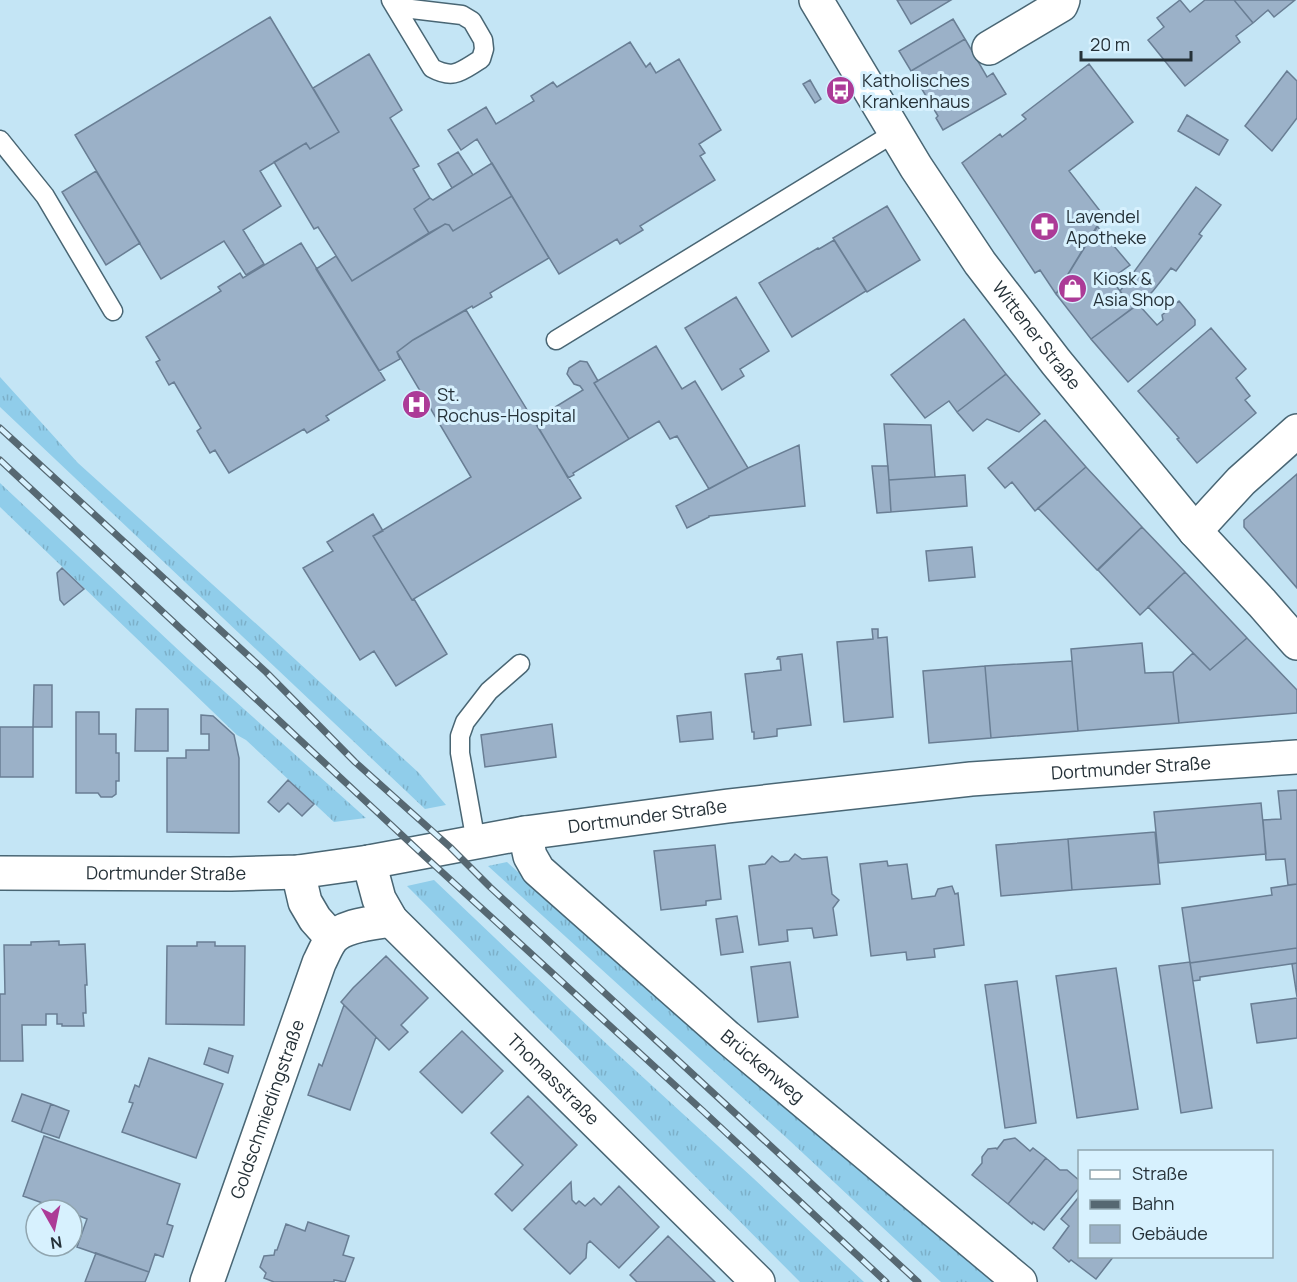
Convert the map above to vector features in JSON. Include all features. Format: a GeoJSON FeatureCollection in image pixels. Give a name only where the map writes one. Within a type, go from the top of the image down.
{"type":"FeatureCollection","features":[{"type":"Feature","properties":{"kind":"street","name":"Wittener Straße"},"geometry":{"type":"LineString","coordinates":[[816,0],[894,133],[987,272],[1056,362],[1196,531],[1297,643]]}},
{"type":"Feature","properties":{"kind":"street"},"geometry":{"type":"LineString","coordinates":[[989,48],[1061,5],[1063,0]]}},
{"type":"Feature","properties":{"kind":"street"},"geometry":{"type":"LineString","coordinates":[[1196,531],[1241,481],[1297,431]]}},
{"type":"Feature","properties":{"kind":"street","name":"Dortmunder Straße"},"geometry":{"type":"LineString","coordinates":[[0,873],[298,872],[369,862],[525,833],[728,806],[971,779],[1297,757]]}},
{"type":"Feature","properties":{"kind":"street","name":"Brückenweg"},"geometry":{"type":"LineString","coordinates":[[525,833],[530,856],[538,870],[726,1037],[1020,1282]]}},
{"type":"Feature","properties":{"kind":"street","name":"Thomasstraße"},"geometry":{"type":"LineString","coordinates":[[369,862],[379,899],[391,920],[759,1282]]}},
{"type":"Feature","properties":{"kind":"street"},"geometry":{"type":"LineString","coordinates":[[298,872],[305,902],[315,919],[325,950],[347,929],[391,920]]}},
{"type":"Feature","properties":{"kind":"street","name":"Goldschmiedingstraße"},"geometry":{"type":"LineString","coordinates":[[207,1282],[325,950]]}},
{"type":"Feature","properties":{"kind":"lane"},"geometry":{"type":"LineString","coordinates":[[393,3],[462,15],[472,21],[483,40],[484,50],[481,59],[457,74],[443,74],[432,68],[393,3]]}},
{"type":"Feature","properties":{"kind":"lane"},"geometry":{"type":"LineString","coordinates":[[556,340],[894,133]]}},
{"type":"Feature","properties":{"kind":"lane"},"geometry":{"type":"LineString","coordinates":[[0,140],[45,196],[113,311]]}},
{"type":"Feature","properties":{"kind":"lane"},"geometry":{"type":"LineString","coordinates":[[476,842],[460,753],[460,736],[465,722],[489,691],[520,664]]}},
{"type":"Feature","properties":{"kind":"green space"},"geometry":{"type":"Polygon","coordinates":[[[0,377],[78,463],[419,773],[446,805],[425,809],[0,407],[0,377]]]}},
{"type":"Feature","properties":{"kind":"green space"},"geometry":{"type":"Polygon","coordinates":[[[0,483],[188,659],[366,818],[334,822],[246,740],[237,735],[0,507],[0,483]]]}},
{"type":"Feature","properties":{"kind":"green space"},"geometry":{"type":"Polygon","coordinates":[[[507,862],[518,872],[523,871],[1009,1282],[941,1282],[488,866],[507,862]]]}},
{"type":"Feature","properties":{"kind":"green space"},"geometry":{"type":"Polygon","coordinates":[[[434,880],[611,1048],[864,1282],[800,1282],[407,886],[434,880]]]}},
{"type":"Feature","properties":{"kind":"building"},"geometry":{"type":"Polygon","coordinates":[[[897,0],[951,0],[911,24],[897,0]]]}},
{"type":"Feature","properties":{"kind":"building"},"geometry":{"type":"Polygon","coordinates":[[[1180,0],[1190,12],[1205,0],[1234,0],[1253,23],[1236,36],[1240,42],[1185,86],[1148,40],[1164,27],[1157,18],[1180,0]]]}},
{"type":"Feature","properties":{"kind":"building"},"geometry":{"type":"Polygon","coordinates":[[[1234,0],[1295,0],[1274,17],[1268,10],[1253,23],[1234,0]]]}},
{"type":"Feature","properties":{"kind":"building"},"geometry":{"type":"Polygon","coordinates":[[[270,17],[339,132],[310,149],[306,143],[260,171],[281,206],[243,230],[264,264],[246,275],[224,241],[161,279],[75,135],[270,17]]]}},
{"type":"Feature","properties":{"kind":"building"},"geometry":{"type":"Polygon","coordinates":[[[953,19],[965,39],[911,71],[899,51],[953,19]]]}},
{"type":"Feature","properties":{"kind":"building"},"geometry":{"type":"Polygon","coordinates":[[[965,39],[987,77],[993,73],[1006,94],[943,130],[936,118],[938,116],[911,71],[965,39]]]}},
{"type":"Feature","properties":{"kind":"building"},"geometry":{"type":"Polygon","coordinates":[[[630,42],[646,67],[650,63],[656,73],[679,59],[721,130],[699,144],[705,153],[700,156],[715,180],[640,226],[643,230],[620,244],[617,239],[559,274],[477,139],[461,150],[448,130],[486,107],[496,124],[534,101],[531,96],[553,82],[557,87],[630,42]]]}},
{"type":"Feature","properties":{"kind":"building"},"geometry":{"type":"Polygon","coordinates":[[[369,54],[402,110],[390,118],[419,166],[413,169],[430,198],[414,209],[429,233],[352,281],[318,227],[314,229],[274,162],[306,143],[310,149],[339,132],[313,88],[369,54]]]}},
{"type":"Feature","properties":{"kind":"building"},"geometry":{"type":"Polygon","coordinates":[[[1089,64],[1133,122],[1069,171],[1104,216],[1056,294],[1040,270],[1035,273],[962,163],[1000,134],[1002,137],[1026,119],[1022,115],[1089,64]]]}},
{"type":"Feature","properties":{"kind":"building"},"geometry":{"type":"Polygon","coordinates":[[[1287,71],[1297,81],[1297,118],[1272,151],[1245,126],[1287,71]]]}},
{"type":"Feature","properties":{"kind":"building"},"geometry":{"type":"Polygon","coordinates":[[[810,80],[821,99],[815,103],[803,84],[810,80]]]}},
{"type":"Feature","properties":{"kind":"building"},"geometry":{"type":"Polygon","coordinates":[[[1187,115],[1228,140],[1219,155],[1178,131],[1187,115]]]}},
{"type":"Feature","properties":{"kind":"building"},"geometry":{"type":"Polygon","coordinates":[[[458,152],[473,175],[452,188],[438,164],[458,152]]]}},
{"type":"Feature","properties":{"kind":"building"},"geometry":{"type":"Polygon","coordinates":[[[492,163],[512,196],[453,231],[449,225],[445,224],[429,233],[414,209],[430,198],[433,200],[492,163]]]}},
{"type":"Feature","properties":{"kind":"building"},"geometry":{"type":"Polygon","coordinates":[[[96,171],[140,243],[106,265],[62,192],[96,171]]]}},
{"type":"Feature","properties":{"kind":"building"},"geometry":{"type":"Polygon","coordinates":[[[1196,187],[1221,205],[1199,234],[1202,236],[1176,271],[1171,268],[1153,291],[1133,308],[1120,291],[1196,187]]]}},
{"type":"Feature","properties":{"kind":"building"},"geometry":{"type":"Polygon","coordinates":[[[512,196],[549,258],[490,293],[492,297],[413,340],[397,352],[400,359],[379,371],[316,269],[336,256],[352,281],[445,224],[449,225],[453,231],[512,196]]]}},
{"type":"Feature","properties":{"kind":"building"},"geometry":{"type":"Polygon","coordinates":[[[887,206],[920,260],[867,292],[833,238],[887,206]]]}},
{"type":"Feature","properties":{"kind":"building"},"geometry":{"type":"Polygon","coordinates":[[[1097,226],[1130,265],[1111,279],[1133,308],[1091,339],[1056,294],[1097,226]]]}},
{"type":"Feature","properties":{"kind":"building"},"geometry":{"type":"Polygon","coordinates":[[[834,240],[866,291],[792,337],[759,283],[834,240]]]}},
{"type":"Feature","properties":{"kind":"building"},"geometry":{"type":"Polygon","coordinates":[[[301,243],[385,380],[326,416],[329,420],[307,433],[304,429],[229,473],[215,450],[210,453],[197,431],[201,428],[174,382],[169,385],[156,362],[160,360],[146,337],[221,291],[218,287],[240,273],[243,278],[301,243]]]}},
{"type":"Feature","properties":{"kind":"building"},"geometry":{"type":"Polygon","coordinates":[[[736,297],[769,351],[740,369],[744,376],[722,390],[685,328],[736,297]]]}},
{"type":"Feature","properties":{"kind":"building"},"geometry":{"type":"Polygon","coordinates":[[[1179,301],[1195,320],[1195,325],[1128,382],[1091,339],[1138,304],[1157,325],[1163,320],[1162,315],[1179,301]]]}},
{"type":"Feature","properties":{"kind":"building"},"geometry":{"type":"Polygon","coordinates":[[[466,310],[581,498],[412,600],[373,536],[471,477],[397,352],[413,340],[466,310]]]}},
{"type":"Feature","properties":{"kind":"building"},"geometry":{"type":"Polygon","coordinates":[[[964,319],[1006,374],[957,412],[949,401],[925,418],[891,375],[964,319]]]}},
{"type":"Feature","properties":{"kind":"building"},"geometry":{"type":"Polygon","coordinates":[[[1211,328],[1246,369],[1236,378],[1250,396],[1245,400],[1256,413],[1197,463],[1177,439],[1179,438],[1138,391],[1211,328]]]}},
{"type":"Feature","properties":{"kind":"building"},"geometry":{"type":"Polygon","coordinates":[[[656,346],[682,389],[695,381],[748,468],[709,489],[677,436],[670,439],[659,421],[629,439],[594,383],[656,346]]]}},
{"type":"Feature","properties":{"kind":"building"},"geometry":{"type":"Polygon","coordinates":[[[580,361],[587,362],[598,381],[594,383],[629,439],[568,478],[534,420],[583,390],[574,384],[567,374],[569,368],[580,361]]]}},
{"type":"Feature","properties":{"kind":"building"},"geometry":{"type":"Polygon","coordinates":[[[1006,374],[1040,414],[1019,432],[987,419],[973,431],[957,412],[1006,374]]]}},
{"type":"Feature","properties":{"kind":"building"},"geometry":{"type":"Polygon","coordinates":[[[1045,420],[1086,467],[1035,511],[1012,482],[1005,488],[988,468],[1045,420]]]}},
{"type":"Feature","properties":{"kind":"building"},"geometry":{"type":"Polygon","coordinates":[[[884,424],[931,425],[935,477],[889,480],[884,424]]]}},
{"type":"Feature","properties":{"kind":"building"},"geometry":{"type":"Polygon","coordinates":[[[799,445],[805,506],[709,516],[687,528],[676,506],[748,468],[799,445]]]}},
{"type":"Feature","properties":{"kind":"building"},"geometry":{"type":"Polygon","coordinates":[[[872,466],[888,466],[891,512],[877,513],[872,466]]]}},
{"type":"Feature","properties":{"kind":"building"},"geometry":{"type":"Polygon","coordinates":[[[1086,467],[1142,527],[1097,570],[1038,508],[1086,467]]]}},
{"type":"Feature","properties":{"kind":"building"},"geometry":{"type":"Polygon","coordinates":[[[1297,474],[1297,588],[1244,527],[1244,520],[1297,474]]]}},
{"type":"Feature","properties":{"kind":"building"},"geometry":{"type":"Polygon","coordinates":[[[965,475],[967,506],[891,512],[889,480],[965,475]]]}},
{"type":"Feature","properties":{"kind":"building"},"geometry":{"type":"Polygon","coordinates":[[[373,514],[383,531],[373,536],[447,654],[396,686],[374,651],[360,660],[303,568],[333,551],[327,542],[373,514]]]}},
{"type":"Feature","properties":{"kind":"building"},"geometry":{"type":"Polygon","coordinates":[[[1142,527],[1185,572],[1140,615],[1098,570],[1142,527]]]}},
{"type":"Feature","properties":{"kind":"building"},"geometry":{"type":"Polygon","coordinates":[[[972,547],[975,577],[929,581],[926,551],[972,547]]]}},
{"type":"Feature","properties":{"kind":"building"},"geometry":{"type":"Polygon","coordinates":[[[62,568],[84,589],[64,605],[60,600],[57,573],[62,568]]]}},
{"type":"Feature","properties":{"kind":"building"},"geometry":{"type":"Polygon","coordinates":[[[1185,572],[1247,638],[1210,670],[1148,607],[1185,572]]]}},
{"type":"Feature","properties":{"kind":"building"},"geometry":{"type":"Polygon","coordinates":[[[872,629],[878,629],[878,638],[887,637],[893,717],[844,722],[837,642],[873,639],[872,629]]]}},
{"type":"Feature","properties":{"kind":"building"},"geometry":{"type":"Polygon","coordinates":[[[1247,638],[1297,690],[1297,713],[1179,723],[1173,672],[1193,653],[1210,670],[1247,638]]]}},
{"type":"Feature","properties":{"kind":"building"},"geometry":{"type":"Polygon","coordinates":[[[1142,643],[1145,673],[1173,672],[1179,723],[1078,731],[1071,649],[1142,643]]]}},
{"type":"Feature","properties":{"kind":"building"},"geometry":{"type":"Polygon","coordinates":[[[802,654],[811,725],[777,729],[777,736],[754,739],[745,674],[781,670],[778,657],[802,654]]]}},
{"type":"Feature","properties":{"kind":"building"},"geometry":{"type":"Polygon","coordinates":[[[1072,661],[1078,731],[991,738],[985,666],[1072,661]]]}},
{"type":"Feature","properties":{"kind":"building"},"geometry":{"type":"Polygon","coordinates":[[[985,666],[991,738],[929,743],[923,671],[985,666]]]}},
{"type":"Feature","properties":{"kind":"building"},"geometry":{"type":"Polygon","coordinates":[[[34,685],[52,685],[52,727],[33,727],[34,685]]]}},
{"type":"Feature","properties":{"kind":"building"},"geometry":{"type":"Polygon","coordinates":[[[136,709],[168,709],[168,751],[135,751],[136,709]]]}},
{"type":"Feature","properties":{"kind":"building"},"geometry":{"type":"Polygon","coordinates":[[[76,712],[99,712],[99,734],[116,734],[119,781],[116,781],[116,794],[112,797],[101,797],[98,793],[76,793],[76,712]]]}},
{"type":"Feature","properties":{"kind":"building"},"geometry":{"type":"Polygon","coordinates":[[[711,712],[713,739],[680,742],[677,716],[711,712]]]}},
{"type":"Feature","properties":{"kind":"building"},"geometry":{"type":"Polygon","coordinates":[[[201,715],[213,716],[234,735],[239,758],[239,833],[167,832],[167,758],[186,758],[186,750],[209,750],[209,734],[201,734],[201,715]]]}},
{"type":"Feature","properties":{"kind":"building"},"geometry":{"type":"Polygon","coordinates":[[[552,724],[556,757],[485,767],[481,735],[552,724]]]}},
{"type":"Feature","properties":{"kind":"building"},"geometry":{"type":"Polygon","coordinates":[[[0,727],[33,727],[33,777],[0,777],[0,727]]]}},
{"type":"Feature","properties":{"kind":"building"},"geometry":{"type":"Polygon","coordinates":[[[288,780],[314,804],[302,816],[288,803],[279,812],[268,802],[288,780]]]}},
{"type":"Feature","properties":{"kind":"building"},"geometry":{"type":"Polygon","coordinates":[[[1297,790],[1297,884],[1288,885],[1285,859],[1266,860],[1263,820],[1281,819],[1278,791],[1297,790]]]}},
{"type":"Feature","properties":{"kind":"building"},"geometry":{"type":"Polygon","coordinates":[[[1261,803],[1266,854],[1159,863],[1154,812],[1261,803]]]}},
{"type":"Feature","properties":{"kind":"building"},"geometry":{"type":"Polygon","coordinates":[[[1155,832],[1160,884],[1072,890],[1068,839],[1155,832]]]}},
{"type":"Feature","properties":{"kind":"building"},"geometry":{"type":"Polygon","coordinates":[[[1068,839],[1072,890],[1001,896],[996,845],[1068,839]]]}},
{"type":"Feature","properties":{"kind":"building"},"geometry":{"type":"Polygon","coordinates":[[[715,845],[721,899],[706,901],[706,905],[661,910],[654,851],[715,845]]]}},
{"type":"Feature","properties":{"kind":"building"},"geometry":{"type":"Polygon","coordinates":[[[795,854],[802,859],[827,857],[832,894],[839,900],[833,908],[837,935],[814,938],[812,928],[787,930],[788,941],[759,945],[749,866],[765,864],[772,856],[780,862],[789,861],[795,854]]]}},
{"type":"Feature","properties":{"kind":"building"},"geometry":{"type":"Polygon","coordinates":[[[887,861],[888,866],[907,864],[912,899],[935,896],[938,889],[952,886],[955,894],[958,893],[964,945],[934,949],[935,957],[907,960],[906,952],[871,956],[860,864],[887,861]]]}},
{"type":"Feature","properties":{"kind":"building"},"geometry":{"type":"Polygon","coordinates":[[[1297,884],[1297,948],[1190,963],[1182,908],[1272,895],[1271,888],[1297,884]]]}},
{"type":"Feature","properties":{"kind":"building"},"geometry":{"type":"Polygon","coordinates":[[[737,916],[743,952],[721,955],[716,919],[737,916]]]}},
{"type":"Feature","properties":{"kind":"building"},"geometry":{"type":"Polygon","coordinates":[[[59,941],[59,945],[85,944],[87,985],[85,985],[84,1026],[62,1026],[62,1024],[57,1024],[57,1014],[46,1014],[46,1025],[22,1025],[23,1061],[0,1061],[0,994],[5,994],[4,945],[31,945],[31,942],[59,941]]]}},
{"type":"Feature","properties":{"kind":"building"},"geometry":{"type":"Polygon","coordinates":[[[197,942],[215,942],[215,946],[245,946],[244,1025],[166,1024],[167,946],[197,946],[197,942]]]}},
{"type":"Feature","properties":{"kind":"building"},"geometry":{"type":"Polygon","coordinates":[[[1297,948],[1297,963],[1200,977],[1200,980],[1193,981],[1190,963],[1297,948]]]}},
{"type":"Feature","properties":{"kind":"building"},"geometry":{"type":"Polygon","coordinates":[[[386,956],[428,998],[401,1025],[408,1032],[389,1050],[341,1002],[386,956]]]}},
{"type":"Feature","properties":{"kind":"building"},"geometry":{"type":"Polygon","coordinates":[[[790,962],[798,1017],[758,1022],[751,967],[790,962]]]}},
{"type":"Feature","properties":{"kind":"building"},"geometry":{"type":"Polygon","coordinates":[[[1190,962],[1212,1108],[1181,1113],[1159,966],[1190,962]]]}},
{"type":"Feature","properties":{"kind":"building"},"geometry":{"type":"Polygon","coordinates":[[[1297,963],[1297,997],[1292,964],[1297,963]]]}},
{"type":"Feature","properties":{"kind":"building"},"geometry":{"type":"Polygon","coordinates":[[[1116,968],[1138,1109],[1077,1118],[1056,976],[1116,968]]]}},
{"type":"Feature","properties":{"kind":"building"},"geometry":{"type":"Polygon","coordinates":[[[1017,981],[1036,1123],[1005,1128],[985,985],[1017,981]]]}},
{"type":"Feature","properties":{"kind":"building"},"geometry":{"type":"Polygon","coordinates":[[[1297,998],[1297,1038],[1257,1043],[1251,1004],[1297,998]]]}},
{"type":"Feature","properties":{"kind":"building"},"geometry":{"type":"Polygon","coordinates":[[[344,1005],[376,1037],[350,1110],[308,1095],[319,1064],[322,1066],[344,1005]]]}},
{"type":"Feature","properties":{"kind":"building"},"geometry":{"type":"Polygon","coordinates":[[[462,1031],[503,1071],[462,1113],[420,1072],[462,1031]]]}},
{"type":"Feature","properties":{"kind":"building"},"geometry":{"type":"Polygon","coordinates":[[[209,1048],[233,1056],[228,1073],[204,1064],[209,1048]]]}},
{"type":"Feature","properties":{"kind":"building"},"geometry":{"type":"Polygon","coordinates":[[[149,1058],[223,1084],[196,1158],[122,1132],[133,1103],[129,1102],[135,1085],[139,1087],[149,1058]]]}},
{"type":"Feature","properties":{"kind":"building"},"geometry":{"type":"Polygon","coordinates":[[[22,1094],[51,1104],[41,1132],[12,1121],[22,1094]]]}},
{"type":"Feature","properties":{"kind":"building"},"geometry":{"type":"Polygon","coordinates":[[[528,1096],[577,1145],[512,1211],[495,1194],[523,1165],[491,1133],[528,1096]]]}},
{"type":"Feature","properties":{"kind":"building"},"geometry":{"type":"Polygon","coordinates":[[[51,1104],[69,1111],[59,1138],[41,1132],[51,1104]]]}},
{"type":"Feature","properties":{"kind":"building"},"geometry":{"type":"Polygon","coordinates":[[[44,1136],[180,1184],[167,1224],[173,1226],[163,1257],[155,1254],[149,1272],[84,1249],[84,1227],[87,1219],[84,1218],[84,1198],[29,1198],[23,1196],[44,1136]]]}},
{"type":"Feature","properties":{"kind":"building"},"geometry":{"type":"Polygon","coordinates":[[[1015,1138],[1030,1151],[1033,1148],[1046,1158],[1008,1204],[972,1175],[982,1163],[982,1157],[988,1149],[997,1149],[1004,1140],[1015,1138]]]}},
{"type":"Feature","properties":{"kind":"building"},"geometry":{"type":"Polygon","coordinates":[[[1046,1158],[1060,1170],[1067,1170],[1078,1179],[1078,1189],[1044,1230],[1033,1222],[1032,1224],[1008,1204],[1046,1158]]]}},
{"type":"Feature","properties":{"kind":"building"},"geometry":{"type":"Polygon","coordinates":[[[571,1182],[572,1200],[576,1204],[579,1201],[585,1206],[594,1198],[601,1205],[619,1186],[659,1227],[619,1268],[590,1241],[587,1244],[586,1258],[570,1274],[524,1229],[571,1182]]]}},
{"type":"Feature","properties":{"kind":"building"},"geometry":{"type":"Polygon","coordinates":[[[1078,1198],[1078,1258],[1112,1258],[1096,1279],[1071,1260],[1069,1262],[1053,1248],[1069,1226],[1061,1219],[1078,1198]]]}},
{"type":"Feature","properties":{"kind":"building"},"geometry":{"type":"Polygon","coordinates":[[[308,1222],[349,1236],[343,1255],[354,1258],[345,1282],[334,1280],[334,1282],[274,1282],[264,1278],[266,1273],[260,1267],[264,1256],[274,1255],[286,1224],[305,1231],[308,1222]]]}},
{"type":"Feature","properties":{"kind":"building"},"geometry":{"type":"Polygon","coordinates":[[[668,1236],[715,1282],[637,1282],[630,1275],[668,1236]]]}},
{"type":"Feature","properties":{"kind":"building"},"geometry":{"type":"Polygon","coordinates":[[[96,1253],[149,1272],[145,1282],[85,1282],[96,1253]]]}},
{"type":"Feature","properties":{"kind":"railway"},"geometry":{"type":"LineString","coordinates":[[0,428],[266,672],[355,762],[450,847],[490,887],[918,1282]]}},
{"type":"Feature","properties":{"kind":"railway"},"geometry":{"type":"LineString","coordinates":[[0,460],[886,1282]]}},
{"type":"Feature","properties":{"kind":"place","name":"Katholisches Krankenhaus"},"geometry":{"type":"Point","coordinates":[841,91]}},
{"type":"Feature","properties":{"kind":"place","name":"Lavendel Apotheke"},"geometry":{"type":"Point","coordinates":[1045,227]}},
{"type":"Feature","properties":{"kind":"place","name":"Kiosk & Asia Shop"},"geometry":{"type":"Point","coordinates":[1072,289]}},
{"type":"Feature","properties":{"kind":"place","name":"St. Rochus-Hospital"},"geometry":{"type":"Point","coordinates":[416,405]}}]}
